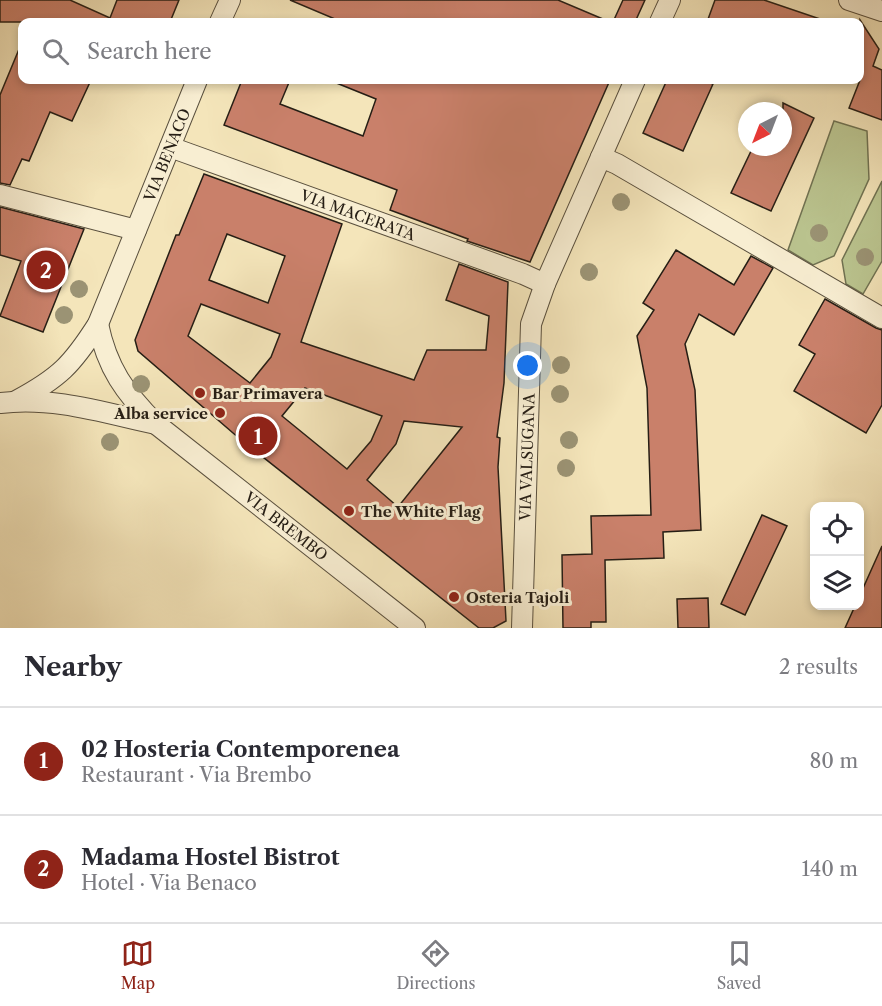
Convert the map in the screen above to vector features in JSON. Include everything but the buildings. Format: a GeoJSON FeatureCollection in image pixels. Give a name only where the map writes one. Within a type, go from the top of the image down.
{"type":"FeatureCollection","features":[{"type":"Feature","properties":{"kind":"street"},"geometry":{"type":"LineString","coordinates":[[222,18],[230,0]]}},
{"type":"Feature","properties":{"kind":"street"},"geometry":{"type":"LineString","coordinates":[[662,18],[670,0]]}},
{"type":"Feature","properties":{"kind":"street"},"geometry":{"type":"LineString","coordinates":[[849,0],[882,11]]}},
{"type":"Feature","properties":{"kind":"street","name":"VIA BENACO"},"geometry":{"type":"LineString","coordinates":[[8,402],[57,377],[78,355],[98,324],[195,84]]}},
{"type":"Feature","properties":{"kind":"street","name":"VIA VALSUGANA"},"geometry":{"type":"LineString","coordinates":[[522,628],[531,324],[545,285],[633,84]]}},
{"type":"Feature","properties":{"kind":"street","name":"VIA MACERATA"},"geometry":{"type":"LineString","coordinates":[[170,147],[523,274],[545,285]]}},
{"type":"Feature","properties":{"kind":"street"},"geometry":{"type":"LineString","coordinates":[[601,157],[617,164],[882,318]]}},
{"type":"Feature","properties":{"kind":"street"},"geometry":{"type":"LineString","coordinates":[[0,195],[136,230]]}},
{"type":"Feature","properties":{"kind":"street","name":"VIA BREMBO"},"geometry":{"type":"LineString","coordinates":[[98,324],[106,354],[117,379],[137,406],[156,424],[415,628]]}},
{"type":"Feature","properties":{"kind":"street","name":"VIA BREMBO"},"geometry":{"type":"LineString","coordinates":[[8,402],[60,403],[156,424]]}},
{"type":"Feature","properties":{"kind":"green space"},"geometry":{"type":"Polygon","coordinates":[[[834,121],[867,131],[869,179],[834,256],[813,265],[788,250],[834,121]]]}},
{"type":"Feature","properties":{"kind":"green space"},"geometry":{"type":"Polygon","coordinates":[[[882,181],[882,261],[863,294],[846,284],[842,260],[882,181]]]}},
{"type":"Feature","properties":{"kind":"place","name":"Madama Hostel Bistrot"},"geometry":{"type":"Point","coordinates":[46,270]}},
{"type":"Feature","properties":{"kind":"place","name":"Bar Primavera"},"geometry":{"type":"Point","coordinates":[200,393]}},
{"type":"Feature","properties":{"kind":"place","name":"Alba service"},"geometry":{"type":"Point","coordinates":[220,413]}},
{"type":"Feature","properties":{"kind":"place","name":"02 Hosteria Contemporenea"},"geometry":{"type":"Point","coordinates":[258,436]}},
{"type":"Feature","properties":{"kind":"place","name":"The White Flag"},"geometry":{"type":"Point","coordinates":[349,511]}},
{"type":"Feature","properties":{"kind":"place","name":"Osteria Tajoli"},"geometry":{"type":"Point","coordinates":[454,597]}}]}
